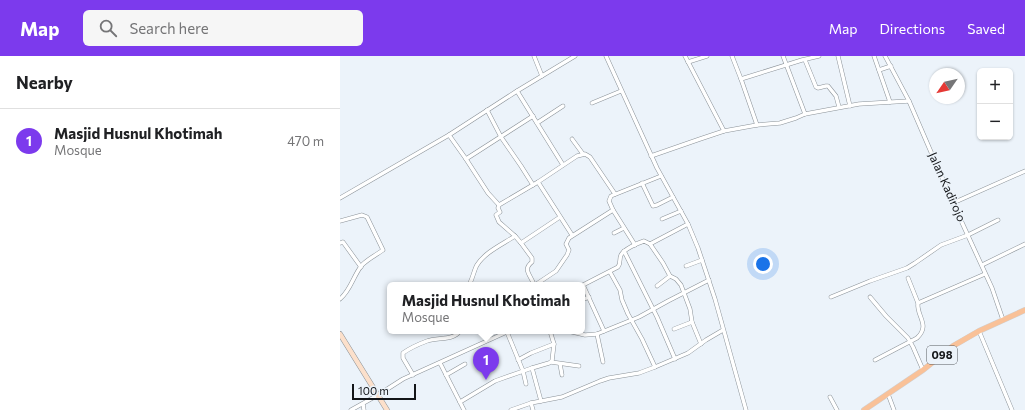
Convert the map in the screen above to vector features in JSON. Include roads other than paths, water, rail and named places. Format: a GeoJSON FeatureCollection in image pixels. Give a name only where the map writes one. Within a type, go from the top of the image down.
{"type":"FeatureCollection","features":[{"type":"Feature","properties":{"kind":"main road","name":"098"},"geometry":{"type":"LineString","coordinates":[[864,410],[923,370],[953,346],[978,331],[1025,310]]}},
{"type":"Feature","properties":{"kind":"main road"},"geometry":{"type":"LineString","coordinates":[[340,334],[387,410]]}},
{"type":"Feature","properties":{"kind":"street"},"geometry":{"type":"LineString","coordinates":[[534,56],[542,76]]}},
{"type":"Feature","properties":{"kind":"street"},"geometry":{"type":"LineString","coordinates":[[340,198],[449,136],[487,110],[575,56]]}},
{"type":"Feature","properties":{"kind":"street"},"geometry":{"type":"LineString","coordinates":[[606,56],[651,156],[693,235],[709,280],[746,410]]}},
{"type":"Feature","properties":{"kind":"street"},"geometry":{"type":"LineString","coordinates":[[685,56],[724,132]]}},
{"type":"Feature","properties":{"kind":"street"},"geometry":{"type":"LineString","coordinates":[[688,62],[707,56]]}},
{"type":"Feature","properties":{"kind":"street"},"geometry":{"type":"LineString","coordinates":[[732,56],[757,125]]}},
{"type":"Feature","properties":{"kind":"street"},"geometry":{"type":"LineString","coordinates":[[783,56],[806,114]]}},
{"type":"Feature","properties":{"kind":"street"},"geometry":{"type":"LineString","coordinates":[[741,80],[819,56]]}},
{"type":"Feature","properties":{"kind":"street"},"geometry":{"type":"LineString","coordinates":[[838,56],[850,106]]}},
{"type":"Feature","properties":{"kind":"street"},"geometry":{"type":"LineString","coordinates":[[874,56],[890,102]]}},
{"type":"Feature","properties":{"kind":"street","name":"Jalan Kadirojo"},"geometry":{"type":"LineString","coordinates":[[885,56],[909,101],[992,288],[1003,320]]}},
{"type":"Feature","properties":{"kind":"street"},"geometry":{"type":"LineString","coordinates":[[805,60],[817,88],[828,86],[836,96],[839,107]]}},
{"type":"Feature","properties":{"kind":"street"},"geometry":{"type":"LineString","coordinates":[[879,70],[891,66]]}},
{"type":"Feature","properties":{"kind":"street"},"geometry":{"type":"LineString","coordinates":[[517,91],[563,165]]}},
{"type":"Feature","properties":{"kind":"street"},"geometry":{"type":"LineString","coordinates":[[592,102],[621,91]]}},
{"type":"Feature","properties":{"kind":"street"},"geometry":{"type":"LineString","coordinates":[[651,156],[724,132],[757,125],[780,123],[806,114],[863,103],[909,101]]}},
{"type":"Feature","properties":{"kind":"street"},"geometry":{"type":"LineString","coordinates":[[537,123],[563,106]]}},
{"type":"Feature","properties":{"kind":"street"},"geometry":{"type":"LineString","coordinates":[[487,110],[501,137],[532,185]]}},
{"type":"Feature","properties":{"kind":"street"},"geometry":{"type":"LineString","coordinates":[[466,159],[533,116]]}},
{"type":"Feature","properties":{"kind":"street"},"geometry":{"type":"LineString","coordinates":[[449,136],[491,197],[499,205],[498,208],[500,212],[496,218],[515,236],[532,258],[532,262],[528,266],[527,270],[533,282]]}},
{"type":"Feature","properties":{"kind":"street"},"geometry":{"type":"LineString","coordinates":[[572,139],[583,154]]}},
{"type":"Feature","properties":{"kind":"street"},"geometry":{"type":"LineString","coordinates":[[499,205],[538,182],[574,158],[583,154],[587,154],[590,157],[615,194]]}},
{"type":"Feature","properties":{"kind":"street"},"geometry":{"type":"LineString","coordinates":[[953,203],[1025,171]]}},
{"type":"Feature","properties":{"kind":"street"},"geometry":{"type":"LineString","coordinates":[[635,244],[613,210],[609,201],[610,197],[661,176]]}},
{"type":"Feature","properties":{"kind":"street"},"geometry":{"type":"LineString","coordinates":[[538,182],[572,235]]}},
{"type":"Feature","properties":{"kind":"street"},"geometry":{"type":"LineString","coordinates":[[642,183],[653,206],[673,197]]}},
{"type":"Feature","properties":{"kind":"street"},"geometry":{"type":"LineString","coordinates":[[540,282],[556,271],[567,255],[568,250],[566,243],[572,235],[613,210]]}},
{"type":"Feature","properties":{"kind":"street"},"geometry":{"type":"LineString","coordinates":[[662,219],[681,211]]}},
{"type":"Feature","properties":{"kind":"street"},"geometry":{"type":"LineString","coordinates":[[340,221],[362,215],[367,217],[383,250],[361,266],[347,292],[340,299]]}},
{"type":"Feature","properties":{"kind":"street"},"geometry":{"type":"LineString","coordinates":[[521,243],[560,217]]}},
{"type":"Feature","properties":{"kind":"street"},"geometry":{"type":"LineString","coordinates":[[831,298],[870,281],[907,268],[941,245],[968,235],[998,220]]}},
{"type":"Feature","properties":{"kind":"street"},"geometry":{"type":"LineString","coordinates":[[650,244],[688,224]]}},
{"type":"Feature","properties":{"kind":"street"},"geometry":{"type":"LineString","coordinates":[[614,233],[624,228]]}},
{"type":"Feature","properties":{"kind":"street"},"geometry":{"type":"LineString","coordinates":[[471,282],[480,262],[496,248],[515,236]]}},
{"type":"Feature","properties":{"kind":"street"},"geometry":{"type":"LineString","coordinates":[[585,284],[619,266],[621,255],[624,251],[635,244],[644,241],[650,244],[670,276],[678,281],[684,292],[690,309],[692,322],[701,344]]}},
{"type":"Feature","properties":{"kind":"street"},"geometry":{"type":"LineString","coordinates":[[340,244],[343,242],[361,266]]}},
{"type":"Feature","properties":{"kind":"street"},"geometry":{"type":"LineString","coordinates":[[982,265],[1025,244]]}},
{"type":"Feature","properties":{"kind":"street"},"geometry":{"type":"LineString","coordinates":[[624,251],[657,317],[674,359]]}},
{"type":"Feature","properties":{"kind":"street"},"geometry":{"type":"LineString","coordinates":[[686,266],[702,260]]}},
{"type":"Feature","properties":{"kind":"street"},"geometry":{"type":"LineString","coordinates":[[610,272],[620,290],[622,300],[642,339],[654,367]]}},
{"type":"Feature","properties":{"kind":"street"},"geometry":{"type":"LineString","coordinates":[[918,302],[985,274]]}},
{"type":"Feature","properties":{"kind":"street"},"geometry":{"type":"LineString","coordinates":[[657,286],[670,276]]}},
{"type":"Feature","properties":{"kind":"street"},"geometry":{"type":"LineString","coordinates":[[875,360],[920,335],[923,328],[918,302],[908,278]]}},
{"type":"Feature","properties":{"kind":"street"},"geometry":{"type":"LineString","coordinates":[[581,334],[597,334],[604,332],[638,317],[709,280]]}},
{"type":"Feature","properties":{"kind":"street"},"geometry":{"type":"LineString","coordinates":[[585,289],[604,332]]}},
{"type":"Feature","properties":{"kind":"street"},"geometry":{"type":"LineString","coordinates":[[870,296],[886,316],[911,341],[923,370]]}},
{"type":"Feature","properties":{"kind":"street"},"geometry":{"type":"LineString","coordinates":[[585,299],[589,297]]}},
{"type":"Feature","properties":{"kind":"street"},"geometry":{"type":"LineString","coordinates":[[674,329],[692,322]]}},
{"type":"Feature","properties":{"kind":"street"},"geometry":{"type":"LineString","coordinates":[[511,410],[531,403],[553,400],[609,378],[639,373],[688,353],[723,330]]}},
{"type":"Feature","properties":{"kind":"street"},"geometry":{"type":"LineString","coordinates":[[978,331],[1012,410]]}},
{"type":"Feature","properties":{"kind":"street"},"geometry":{"type":"LineString","coordinates":[[413,375],[403,357],[404,353],[427,340],[453,337],[458,334]]}},
{"type":"Feature","properties":{"kind":"street"},"geometry":{"type":"LineString","coordinates":[[351,410],[378,395],[397,382],[501,334]]}},
{"type":"Feature","properties":{"kind":"street"},"geometry":{"type":"LineString","coordinates":[[506,334],[523,372],[526,384]]}},
{"type":"Feature","properties":{"kind":"street"},"geometry":{"type":"LineString","coordinates":[[551,334],[554,344],[553,360],[551,362]]}},
{"type":"Feature","properties":{"kind":"street"},"geometry":{"type":"LineString","coordinates":[[597,334],[603,362]]}},
{"type":"Feature","properties":{"kind":"street"},"geometry":{"type":"LineString","coordinates":[[518,360],[554,344]]}},
{"type":"Feature","properties":{"kind":"street"},"geometry":{"type":"LineString","coordinates":[[460,402],[495,382],[551,362],[579,366]]}},
{"type":"Feature","properties":{"kind":"street"},"geometry":{"type":"LineString","coordinates":[[440,363],[464,410]]}},
{"type":"Feature","properties":{"kind":"street"},"geometry":{"type":"LineString","coordinates":[[446,375],[465,364]]}},
{"type":"Feature","properties":{"kind":"street"},"geometry":{"type":"LineString","coordinates":[[560,364],[562,375]]}},
{"type":"Feature","properties":{"kind":"street"},"geometry":{"type":"LineString","coordinates":[[532,368],[541,401]]}},
{"type":"Feature","properties":{"kind":"street"},"geometry":{"type":"LineString","coordinates":[[888,394],[894,410]]}},
{"type":"Feature","properties":{"kind":"street"},"geometry":{"type":"LineString","coordinates":[[830,397],[836,410]]}},
{"type":"Feature","properties":{"kind":"street"},"geometry":{"type":"LineString","coordinates":[[531,403],[534,410]]}},
{"type":"Feature","properties":{"kind":"street"},"geometry":{"type":"LineString","coordinates":[[363,404],[364,410]]}},
{"type":"Feature","properties":{"kind":"place","name":"Masjid Husnul Khotimah"},"geometry":{"type":"Point","coordinates":[486,380]}}]}
